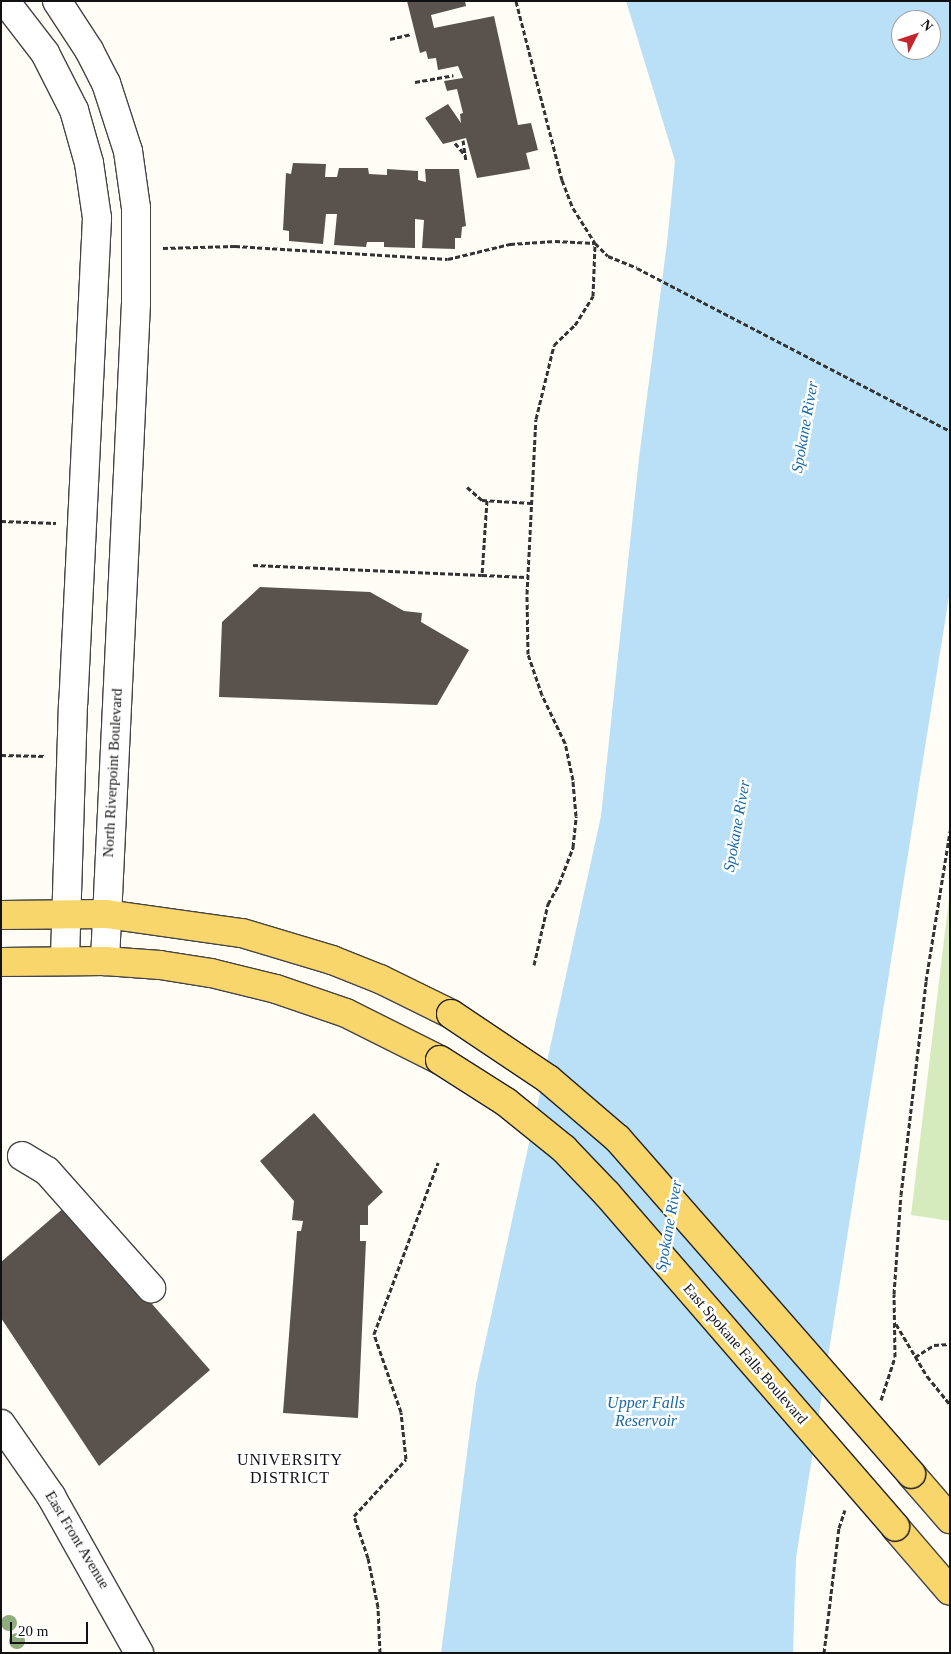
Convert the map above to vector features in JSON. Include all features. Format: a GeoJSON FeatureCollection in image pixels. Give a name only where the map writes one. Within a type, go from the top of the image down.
{"type":"FeatureCollection","features":[{"type":"Feature","properties":{"kind":"main road"},"geometry":{"type":"LineString","coordinates":[[1,915],[106,914],[233,931],[286,945],[380,979],[451,1014],[548,1079],[618,1139],[950,1519]]}},
{"type":"Feature","properties":{"kind":"main road","name":"East Spokane Falls Boulevard"},"geometry":{"type":"LineString","coordinates":[[1,962],[65,960],[168,966],[276,989],[346,1013],[440,1060],[506,1102],[564,1150],[595,1181],[950,1591]]}},
{"type":"Feature","properties":{"kind":"street"},"geometry":{"type":"LineString","coordinates":[[5,1],[45,53],[66,91],[81,131],[97,218],[95,301],[78,599],[65,960]]}},
{"type":"Feature","properties":{"kind":"street","name":"North Riverpoint Boulevard"},"geometry":{"type":"LineString","coordinates":[[57,1],[106,83],[128,151],[136,208],[136,303],[105,961]]}},
{"type":"Feature","properties":{"kind":"street"},"geometry":{"type":"LineString","coordinates":[[95,301],[136,303]]}},
{"type":"Feature","properties":{"kind":"street"},"geometry":{"type":"LineString","coordinates":[[78,599],[124,585]]}},
{"type":"Feature","properties":{"kind":"street"},"geometry":{"type":"LineString","coordinates":[[22,1156],[47,1171],[151,1288]]}},
{"type":"Feature","properties":{"kind":"street","name":"East Front Avenue"},"geometry":{"type":"LineString","coordinates":[[3,1428],[51,1496],[140,1653]]}},
{"type":"Feature","properties":{"kind":"path"},"geometry":{"type":"LineString","coordinates":[[516,1],[554,156],[573,208],[595,243],[608,256],[637,268],[950,430]]}},
{"type":"Feature","properties":{"kind":"path"},"geometry":{"type":"LineString","coordinates":[[390,39],[411,34]]}},
{"type":"Feature","properties":{"kind":"path"},"geometry":{"type":"LineString","coordinates":[[415,82],[453,75]]}},
{"type":"Feature","properties":{"kind":"path"},"geometry":{"type":"LineString","coordinates":[[463,140],[466,161]]}},
{"type":"Feature","properties":{"kind":"path"},"geometry":{"type":"LineString","coordinates":[[455,143],[465,156]]}},
{"type":"Feature","properties":{"kind":"path"},"geometry":{"type":"LineString","coordinates":[[162,248],[235,246],[448,259],[510,244],[555,241],[595,243]]}},
{"type":"Feature","properties":{"kind":"path"},"geometry":{"type":"LineString","coordinates":[[534,965],[548,904],[559,884],[573,847],[576,816],[573,780],[565,743],[542,695],[528,654],[527,577],[536,419],[554,345],[575,326],[592,296],[595,243]]}},
{"type":"Feature","properties":{"kind":"path"},"geometry":{"type":"LineString","coordinates":[[467,487],[482,500],[531,503]]}},
{"type":"Feature","properties":{"kind":"path"},"geometry":{"type":"LineString","coordinates":[[482,575],[487,500]]}},
{"type":"Feature","properties":{"kind":"path"},"geometry":{"type":"LineString","coordinates":[[1,520],[82,525]]}},
{"type":"Feature","properties":{"kind":"path"},"geometry":{"type":"LineString","coordinates":[[253,565],[527,577]]}},
{"type":"Feature","properties":{"kind":"path"},"geometry":{"type":"LineString","coordinates":[[1,755],[46,756]]}},
{"type":"Feature","properties":{"kind":"path"},"geometry":{"type":"LineString","coordinates":[[878,1408],[895,1357],[901,1195],[926,981],[950,832]]}},
{"type":"Feature","properties":{"kind":"path"},"geometry":{"type":"LineString","coordinates":[[380,1653],[378,1607],[368,1558],[354,1516],[406,1459],[401,1412],[374,1334],[438,1163]]}},
{"type":"Feature","properties":{"kind":"path"},"geometry":{"type":"LineString","coordinates":[[895,1322],[914,1357],[950,1404]]}},
{"type":"Feature","properties":{"kind":"path"},"geometry":{"type":"LineString","coordinates":[[914,1357],[934,1345],[950,1344]]}},
{"type":"Feature","properties":{"kind":"path"},"geometry":{"type":"LineString","coordinates":[[824,1653],[839,1528],[848,1501]]}},
{"type":"Feature","properties":{"kind":"green space"},"geometry":{"type":"Polygon","coordinates":[[[950,890],[950,1221],[911,1215],[950,890]]]}},
{"type":"Feature","properties":{"kind":"water","name":"Upper Falls Reservoir"},"geometry":{"type":"Polygon","coordinates":[[[626,1],[950,1],[950,590],[796,1558],[793,1653],[441,1653],[476,1384],[601,816],[639,458],[667,243],[675,161],[626,1]]]}},
{"type":"Feature","properties":{"kind":"building"},"geometry":{"type":"Polygon","coordinates":[[[407,1],[465,1],[466,6],[431,15],[434,28],[494,16],[518,125],[531,123],[538,150],[526,153],[530,169],[477,178],[466,138],[443,144],[425,118],[448,104],[461,123],[460,114],[463,113],[457,89],[447,91],[444,81],[463,78],[458,66],[438,70],[436,58],[428,59],[426,51],[420,53],[407,1]]]}},
{"type":"Feature","properties":{"kind":"building"},"geometry":{"type":"Polygon","coordinates":[[[293,163],[326,164],[325,177],[337,177],[339,168],[368,168],[369,174],[387,175],[387,169],[418,171],[418,180],[426,182],[425,169],[459,169],[466,226],[462,227],[461,238],[455,238],[455,249],[422,248],[424,220],[415,219],[415,248],[384,247],[384,242],[367,242],[366,247],[334,245],[337,214],[326,214],[323,244],[289,241],[289,231],[283,230],[286,173],[291,174],[293,163]]]}},
{"type":"Feature","properties":{"kind":"building"},"geometry":{"type":"Polygon","coordinates":[[[260,587],[370,592],[404,611],[422,613],[421,622],[469,650],[437,705],[219,697],[222,622],[260,587]]]}},
{"type":"Feature","properties":{"kind":"building"},"geometry":{"type":"Polygon","coordinates":[[[314,1113],[383,1192],[368,1206],[368,1225],[360,1225],[360,1241],[366,1241],[358,1418],[283,1413],[297,1231],[301,1231],[303,1221],[292,1220],[294,1201],[260,1161],[314,1113]]]}},
{"type":"Feature","properties":{"kind":"building"},"geometry":{"type":"Polygon","coordinates":[[[66,1206],[210,1370],[99,1466],[1,1318],[1,1262],[66,1206]]]}},
{"type":"Feature","properties":{"kind":"district","name":"UNIVERSITY DISTRICT"},"geometry":{"type":"Point","coordinates":[290,1469]}},
{"type":"Feature","properties":{"kind":"water label","name":"Spokane River"},"geometry":{"type":"Point","coordinates":[805,427]}},
{"type":"Feature","properties":{"kind":"water label","name":"Spokane River"},"geometry":{"type":"Point","coordinates":[737,826]}},
{"type":"Feature","properties":{"kind":"water label","name":"Spokane River"},"geometry":{"type":"Point","coordinates":[669,1226]}}]}
